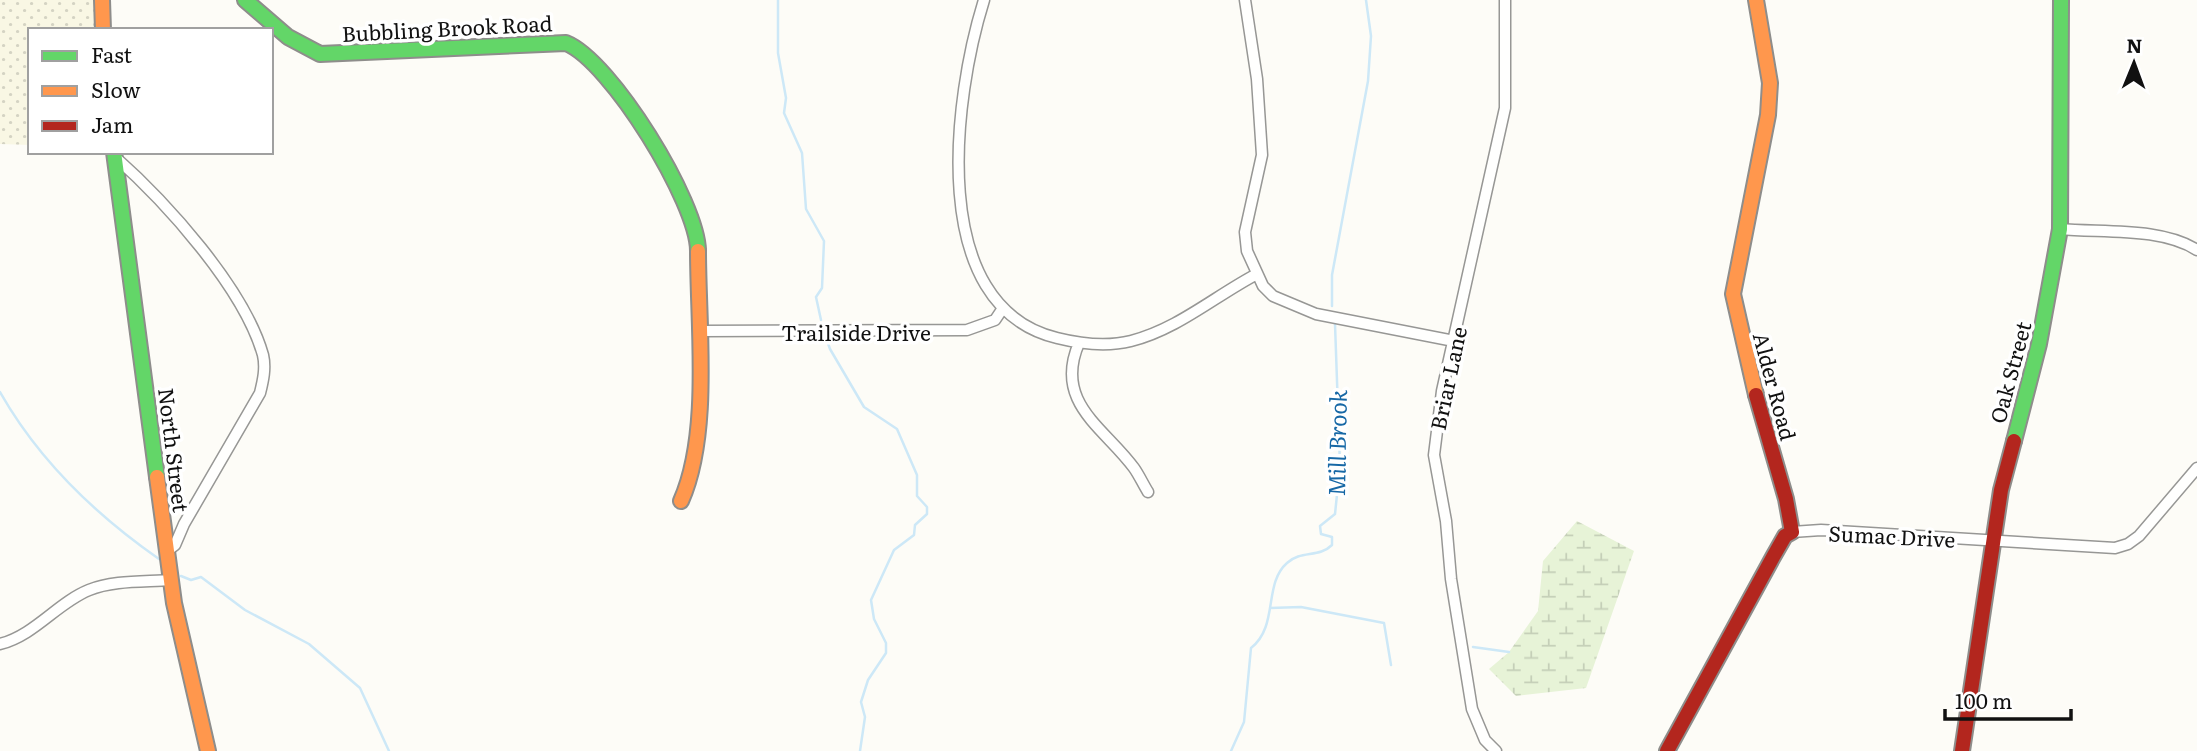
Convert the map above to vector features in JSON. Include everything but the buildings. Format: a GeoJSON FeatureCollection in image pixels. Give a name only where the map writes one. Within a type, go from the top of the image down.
{"type":"FeatureCollection","features":[{"type":"Feature","properties":{"kind":"street"},"geometry":{"type":"LineString","coordinates":[[102,0],[103,28]]}},
{"type":"Feature","properties":{"kind":"street","name":"Bubbling Brook Road"},"geometry":{"type":"LineString","coordinates":[[245,0],[288,37],[320,54],[529,42],[566,43],[583,50],[606,77],[647,136],[696,219],[701,331],[699,437],[693,474],[681,501]]}},
{"type":"Feature","properties":{"kind":"street"},"geometry":{"type":"LineString","coordinates":[[984,0],[961,96],[958,150],[967,238],[973,263],[989,292],[1003,308],[1041,334],[1079,343],[1108,345],[1157,332],[1200,310],[1231,287],[1257,274]]}},
{"type":"Feature","properties":{"kind":"street"},"geometry":{"type":"LineString","coordinates":[[1245,0],[1257,79],[1262,155],[1245,232],[1247,251],[1257,274],[1273,296],[1316,314],[1454,341]]}},
{"type":"Feature","properties":{"kind":"street","name":"Briar Lane"},"geometry":{"type":"LineString","coordinates":[[1489,749],[1472,709],[1434,455],[1436,422],[1505,108],[1505,0]]}},
{"type":"Feature","properties":{"kind":"street","name":"Alder Road"},"geometry":{"type":"LineString","coordinates":[[1756,0],[1770,83],[1768,115],[1733,295],[1745,356],[1786,499],[1792,532]]}},
{"type":"Feature","properties":{"kind":"street","name":"Oak Street"},"geometry":{"type":"LineString","coordinates":[[1962,751],[1992,540],[2006,464],[2046,310],[2060,229],[2061,0]]}},
{"type":"Feature","properties":{"kind":"street"},"geometry":{"type":"LineString","coordinates":[[114,154],[173,214],[209,261],[241,309],[263,357],[264,377],[260,393],[184,524],[175,545],[167,551]]}},
{"type":"Feature","properties":{"kind":"street","name":"North Street"},"geometry":{"type":"LineString","coordinates":[[114,154],[171,580],[208,751]]}},
{"type":"Feature","properties":{"kind":"street"},"geometry":{"type":"LineString","coordinates":[[2060,229],[2158,235],[2174,238],[2197,250]]}},
{"type":"Feature","properties":{"kind":"street","name":"Trailside Drive"},"geometry":{"type":"LineString","coordinates":[[701,331],[967,330],[996,320],[1003,308]]}},
{"type":"Feature","properties":{"kind":"street"},"geometry":{"type":"LineString","coordinates":[[1079,343],[1072,359],[1073,385],[1092,424],[1134,468],[1148,492]]}},
{"type":"Feature","properties":{"kind":"street","name":"Sumac Drive"},"geometry":{"type":"LineString","coordinates":[[1792,532],[1821,530],[2098,549],[2128,544],[2155,519],[2197,468]]}},
{"type":"Feature","properties":{"kind":"street"},"geometry":{"type":"LineString","coordinates":[[1667,751],[1773,557],[1792,532]]}},
{"type":"Feature","properties":{"kind":"street"},"geometry":{"type":"LineString","coordinates":[[0,644],[40,624],[65,603],[90,589],[171,580]]}},
{"type":"Feature","properties":{"kind":"shaded area"},"geometry":{"type":"Polygon","coordinates":[[[0,0],[96,0],[97,28],[28,28],[28,145],[0,144],[0,0]]]}},
{"type":"Feature","properties":{"kind":"green space"},"geometry":{"type":"Polygon","coordinates":[[[1577,521],[1634,551],[1586,688],[1516,696],[1489,669],[1509,652],[1538,611],[1543,561],[1577,521]]]}},
{"type":"Feature","properties":{"kind":"waterway"},"geometry":{"type":"LineString","coordinates":[[778,0],[778,53],[786,98],[784,113],[802,153],[806,209],[824,241],[822,288],[816,297],[821,320]]}},
{"type":"Feature","properties":{"kind":"waterway","name":"Mill Brook"},"geometry":{"type":"LineString","coordinates":[[1332,306],[1332,275],[1368,81],[1371,36],[1366,0]]}},
{"type":"Feature","properties":{"kind":"waterway","name":"Mill Brook"},"geometry":{"type":"LineString","coordinates":[[1231,751],[1244,722],[1251,648],[1260,639],[1265,628],[1275,582],[1292,559],[1327,549],[1332,545],[1332,537],[1321,534],[1320,526],[1335,514],[1340,466],[1335,324]]}},
{"type":"Feature","properties":{"kind":"waterway"},"geometry":{"type":"LineString","coordinates":[[825,335],[830,349],[864,407],[897,429],[917,475],[917,496],[927,507],[927,514],[915,525],[914,535],[894,550],[871,600],[874,619],[886,643],[886,653],[868,680],[861,702],[865,717],[860,751]]}},
{"type":"Feature","properties":{"kind":"waterway"},"geometry":{"type":"LineString","coordinates":[[0,392],[15,417],[50,463],[113,524],[159,559]]}},
{"type":"Feature","properties":{"kind":"waterway"},"geometry":{"type":"LineString","coordinates":[[181,576],[191,580],[201,577],[245,610],[309,644],[360,688],[389,751]]}},
{"type":"Feature","properties":{"kind":"waterway"},"geometry":{"type":"LineString","coordinates":[[1270,608],[1301,607],[1384,623],[1391,665]]}},
{"type":"Feature","properties":{"kind":"waterway"},"geometry":{"type":"LineString","coordinates":[[1473,647],[1509,652]]}},
{"type":"Feature","properties":{"kind":"traffic: fast"},"geometry":{"type":"LineString","coordinates":[[245,0],[288,37],[320,54],[566,43],[585,55],[606,76],[649,136],[684,201],[698,251]]}},
{"type":"Feature","properties":{"kind":"traffic: fast"},"geometry":{"type":"LineString","coordinates":[[2014,441],[2039,344],[2060,229],[2061,0]]}},
{"type":"Feature","properties":{"kind":"traffic: fast"},"geometry":{"type":"LineString","coordinates":[[114,154],[157,477]]}},
{"type":"Feature","properties":{"kind":"traffic: slow"},"geometry":{"type":"LineString","coordinates":[[102,0],[103,28]]}},
{"type":"Feature","properties":{"kind":"traffic: slow"},"geometry":{"type":"LineString","coordinates":[[1756,0],[1770,83],[1768,115],[1733,294],[1756,395]]}},
{"type":"Feature","properties":{"kind":"traffic: slow"},"geometry":{"type":"LineString","coordinates":[[681,501],[690,474],[700,412],[698,251]]}},
{"type":"Feature","properties":{"kind":"traffic: slow"},"geometry":{"type":"LineString","coordinates":[[157,477],[174,603],[208,751]]}},
{"type":"Feature","properties":{"kind":"traffic: jam"},"geometry":{"type":"LineString","coordinates":[[1667,751],[1773,557],[1785,536],[1792,532],[1786,499],[1756,395]]}},
{"type":"Feature","properties":{"kind":"traffic: jam"},"geometry":{"type":"LineString","coordinates":[[1962,751],[2001,490],[2014,441]]}}]}
